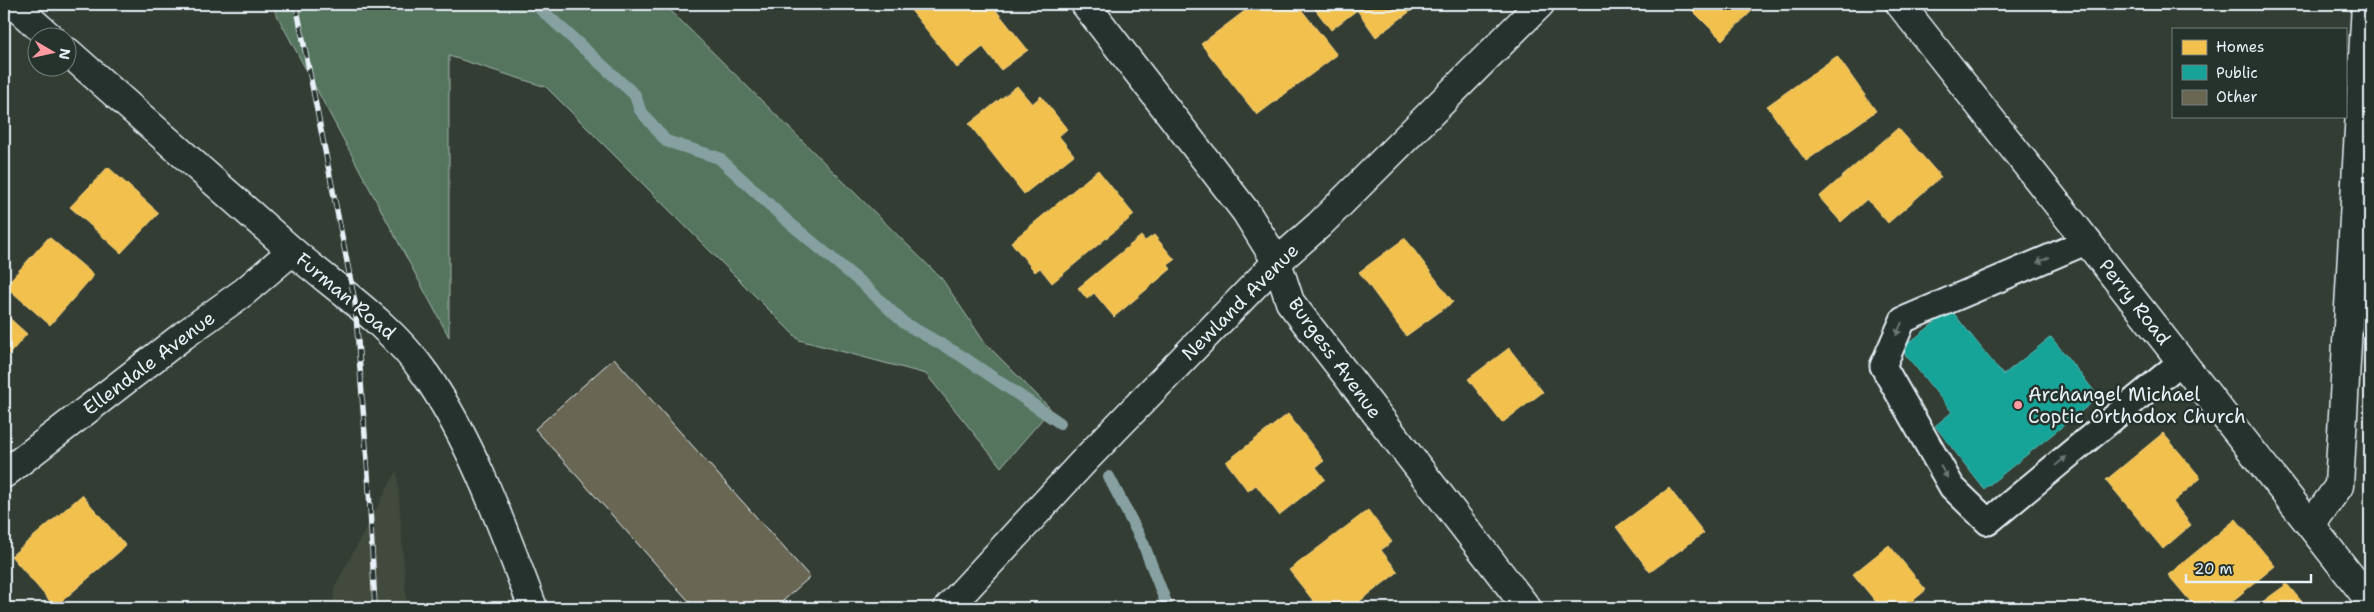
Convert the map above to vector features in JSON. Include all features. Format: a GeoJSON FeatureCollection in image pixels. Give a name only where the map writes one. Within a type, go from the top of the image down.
{"type":"FeatureCollection","features":[{"type":"Feature","properties":{"kind":"street"},"geometry":{"type":"LineString","coordinates":[[13,4],[41,28]]}},
{"type":"Feature","properties":{"kind":"street","name":"Burgess Avenue"},"geometry":{"type":"LineString","coordinates":[[1085,4],[1246,212],[1277,262],[1290,302],[1527,608]]}},
{"type":"Feature","properties":{"kind":"street","name":"Newland Avenue"},"geometry":{"type":"LineString","coordinates":[[948,608],[1085,460],[1277,262],[1319,225],[1540,4]]}},
{"type":"Feature","properties":{"kind":"street","name":"Perry Road"},"geometry":{"type":"LineString","coordinates":[[1900,4],[2370,601]]}},
{"type":"Feature","properties":{"kind":"street"},"geometry":{"type":"LineString","coordinates":[[2311,526],[2339,486],[2366,4]]}},
{"type":"Feature","properties":{"kind":"street","name":"Furman Road"},"geometry":{"type":"LineString","coordinates":[[78,61],[292,251],[395,336],[426,376],[452,418],[480,478],[533,608]]}},
{"type":"Feature","properties":{"kind":"street","name":"Ellendale Avenue"},"geometry":{"type":"LineString","coordinates":[[4,474],[184,335],[244,292],[292,251]]}},
{"type":"Feature","properties":{"kind":"lane"},"geometry":{"type":"LineString","coordinates":[[2088,241],[1903,320],[1882,366],[1952,487],[1988,522],[2182,361]]}},
{"type":"Feature","properties":{"kind":"shaded area"},"geometry":{"type":"Polygon","coordinates":[[[397,470],[407,608],[333,608],[334,588],[397,470]]]}},
{"type":"Feature","properties":{"kind":"green space"},"geometry":{"type":"Polygon","coordinates":[[[271,4],[664,4],[942,279],[985,343],[1051,409],[1001,467],[926,374],[799,340],[546,87],[449,56],[449,337],[271,4]]]}},
{"type":"Feature","properties":{"kind":"building: Homes"},"geometry":{"type":"Polygon","coordinates":[[[906,4],[991,4],[1028,50],[1001,70],[983,47],[957,68],[906,4]]]}},
{"type":"Feature","properties":{"kind":"building: Homes"},"geometry":{"type":"Polygon","coordinates":[[[1254,4],[1297,4],[1337,55],[1257,115],[1201,44],[1254,4]]]}},
{"type":"Feature","properties":{"kind":"building: Homes"},"geometry":{"type":"Polygon","coordinates":[[[1311,4],[1420,4],[1376,37],[1357,10],[1331,30],[1311,4]]]}},
{"type":"Feature","properties":{"kind":"building: Homes"},"geometry":{"type":"Polygon","coordinates":[[[1686,4],[1759,4],[1722,40],[1686,4]]]}},
{"type":"Feature","properties":{"kind":"building: Homes"},"geometry":{"type":"Polygon","coordinates":[[[1837,56],[1876,111],[1806,161],[1767,106],[1837,56]]]}},
{"type":"Feature","properties":{"kind":"building: Homes"},"geometry":{"type":"Polygon","coordinates":[[[1017,86],[1032,104],[1041,96],[1067,129],[1059,136],[1074,155],[1024,194],[969,124],[1017,86]]]}},
{"type":"Feature","properties":{"kind":"building: Homes"},"geometry":{"type":"Polygon","coordinates":[[[1898,128],[1941,177],[1888,223],[1867,199],[1841,222],[1819,197],[1898,128]]]}},
{"type":"Feature","properties":{"kind":"building: Homes"},"geometry":{"type":"Polygon","coordinates":[[[108,167],[159,213],[121,253],[70,207],[108,167]]]}},
{"type":"Feature","properties":{"kind":"building: Homes"},"geometry":{"type":"Polygon","coordinates":[[[1098,170],[1134,215],[1052,283],[1040,268],[1035,272],[1011,242],[1098,170]]]}},
{"type":"Feature","properties":{"kind":"building: Homes"},"geometry":{"type":"Polygon","coordinates":[[[1154,235],[1175,260],[1168,265],[1171,269],[1114,317],[1094,293],[1087,299],[1078,288],[1141,236],[1145,241],[1154,235]]]}},
{"type":"Feature","properties":{"kind":"building: Homes"},"geometry":{"type":"Polygon","coordinates":[[[49,237],[94,275],[50,325],[5,286],[49,237]]]}},
{"type":"Feature","properties":{"kind":"building: Homes"},"geometry":{"type":"Polygon","coordinates":[[[1405,238],[1453,302],[1406,336],[1359,272],[1405,238]]]}},
{"type":"Feature","properties":{"kind":"building: Homes"},"geometry":{"type":"Polygon","coordinates":[[[4,313],[27,334],[4,360],[4,313]]]}},
{"type":"Feature","properties":{"kind":"building: Homes"},"geometry":{"type":"Polygon","coordinates":[[[1509,348],[1543,392],[1502,423],[1468,379],[1509,348]]]}},
{"type":"Feature","properties":{"kind":"building: Homes"},"geometry":{"type":"Polygon","coordinates":[[[1288,414],[1324,461],[1316,467],[1325,479],[1279,515],[1256,485],[1248,491],[1226,462],[1288,414]]]}},
{"type":"Feature","properties":{"kind":"building: Homes"},"geometry":{"type":"Polygon","coordinates":[[[2163,433],[2201,478],[2173,502],[2191,525],[2163,549],[2106,480],[2163,433]]]}},
{"type":"Feature","properties":{"kind":"building: Homes"},"geometry":{"type":"Polygon","coordinates":[[[1669,488],[1704,533],[1650,572],[1616,527],[1669,488]]]}},
{"type":"Feature","properties":{"kind":"building: Homes"},"geometry":{"type":"Polygon","coordinates":[[[82,495],[126,546],[55,607],[11,556],[82,495]]]}},
{"type":"Feature","properties":{"kind":"building: Homes"},"geometry":{"type":"Polygon","coordinates":[[[1368,510],[1392,542],[1381,550],[1398,572],[1351,608],[1319,608],[1289,570],[1368,510]]]}},
{"type":"Feature","properties":{"kind":"building: Homes"},"geometry":{"type":"Polygon","coordinates":[[[2236,519],[2275,566],[2224,608],[2196,608],[2168,575],[2236,519]]]}},
{"type":"Feature","properties":{"kind":"building: Homes"},"geometry":{"type":"Polygon","coordinates":[[[1889,545],[1926,590],[1904,608],[1881,608],[1853,574],[1889,545]]]}},
{"type":"Feature","properties":{"kind":"building: Homes"},"geometry":{"type":"Polygon","coordinates":[[[2287,584],[2307,608],[2254,608],[2287,584]]]}},
{"type":"Feature","properties":{"kind":"building: Public","name":"Archangel Michael Coptic Orthodox Church"},"geometry":{"type":"Polygon","coordinates":[[[1951,310],[2003,375],[2051,337],[2099,397],[1984,489],[1935,426],[1952,412],[1901,349],[1951,310]]]}},
{"type":"Feature","properties":{"kind":"building: Other"},"geometry":{"type":"Polygon","coordinates":[[[614,358],[810,577],[775,608],[695,608],[535,429],[614,358]]]}},
{"type":"Feature","properties":{"kind":"waterway"},"geometry":{"type":"LineString","coordinates":[[535,4],[635,95],[640,110],[666,141],[719,158],[786,220],[865,286],[904,323],[960,355],[1060,423]]}},
{"type":"Feature","properties":{"kind":"waterway"},"geometry":{"type":"LineString","coordinates":[[1109,477],[1143,543],[1168,608]]}},
{"type":"Feature","properties":{"kind":"railway"},"geometry":{"type":"LineString","coordinates":[[296,4],[355,302],[369,488],[375,608]]}},
{"type":"Feature","properties":{"kind":"place","name":"Archangel Michael Coptic Orthodox Church"},"geometry":{"type":"Point","coordinates":[2018,405]}}]}
